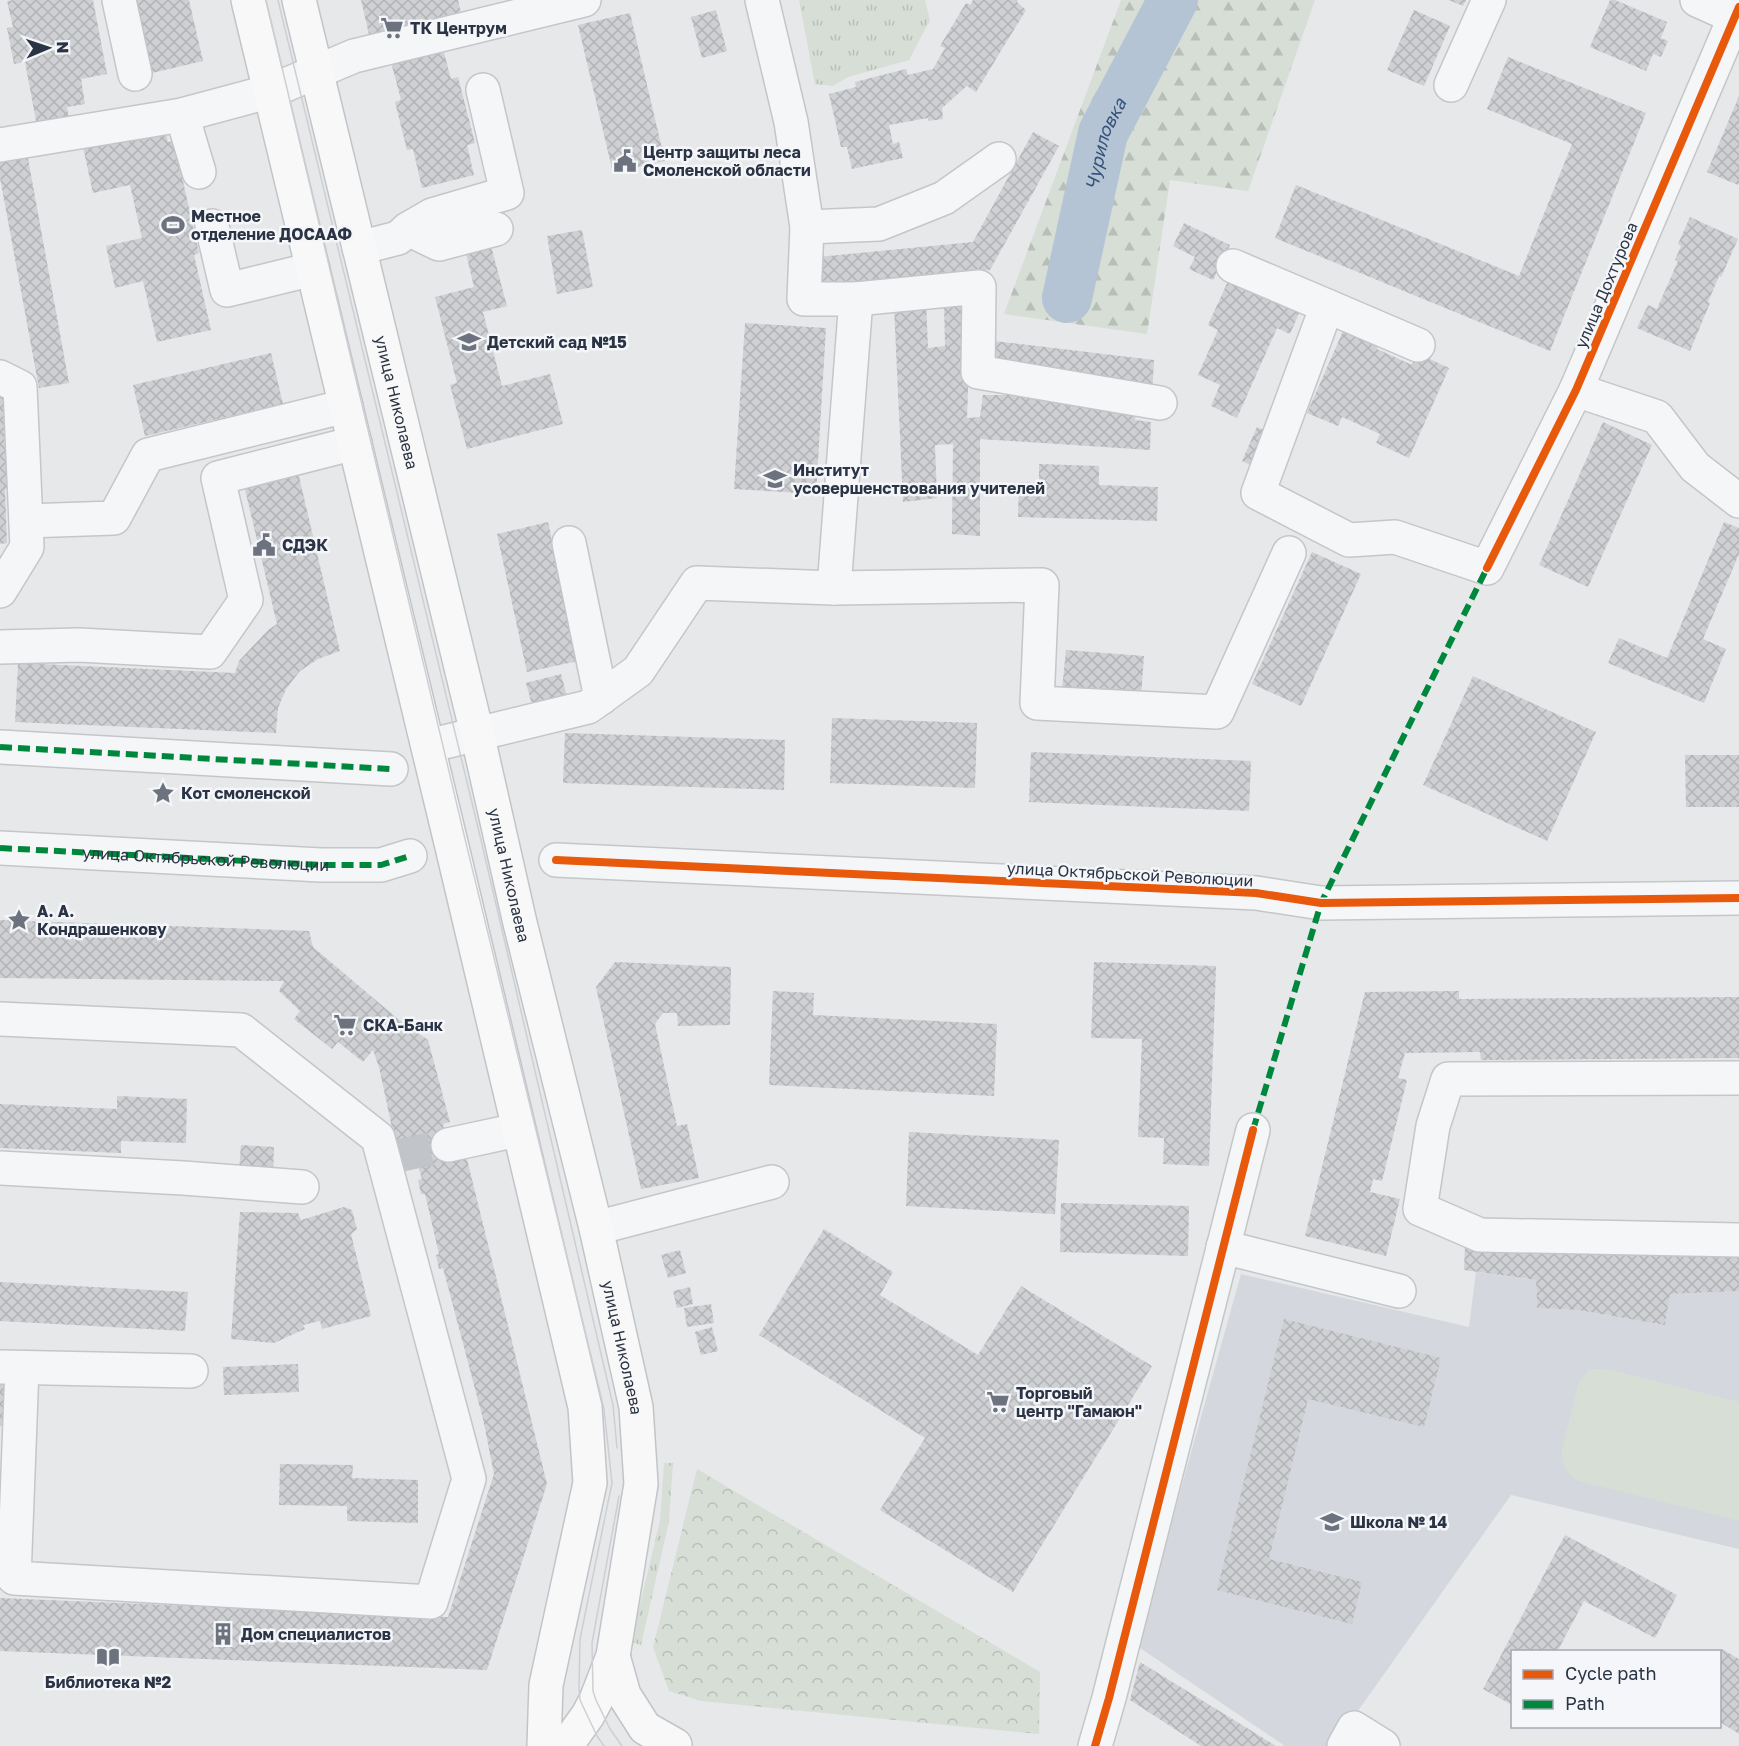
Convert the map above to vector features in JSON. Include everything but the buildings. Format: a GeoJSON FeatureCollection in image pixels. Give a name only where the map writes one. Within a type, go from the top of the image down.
{"type":"FeatureCollection","features":[{"type":"Feature","properties":{"kind":"main road"},"geometry":{"type":"LineString","coordinates":[[248,0],[585,1407],[590,1483],[546,1684],[544,1746]]}},
{"type":"Feature","properties":{"kind":"main road","name":"улица Николаева"},"geometry":{"type":"LineString","coordinates":[[299,0],[477,733],[520,923],[596,1228],[636,1407],[641,1454],[641,1484],[613,1656],[596,1700],[566,1746]]}},
{"type":"Feature","properties":{"kind":"main road"},"geometry":{"type":"LineString","coordinates":[[613,1656],[624,1695],[645,1728],[673,1746],[686,1746]]}},
{"type":"Feature","properties":{"kind":"street"},"geometry":{"type":"LineString","coordinates":[[119,0],[135,74]]}},
{"type":"Feature","properties":{"kind":"street"},"geometry":{"type":"LineString","coordinates":[[0,145],[182,115],[270,91],[354,56],[584,0]]}},
{"type":"Feature","properties":{"kind":"street"},"geometry":{"type":"LineString","coordinates":[[762,0],[791,122],[807,227],[804,298],[856,299],[979,287],[978,372],[1160,404]]}},
{"type":"Feature","properties":{"kind":"street"},"geometry":{"type":"LineString","coordinates":[[1452,85],[1489,0]]}},
{"type":"Feature","properties":{"kind":"street"},"geometry":{"type":"LineString","coordinates":[[1697,0],[1737,12]]}},
{"type":"Feature","properties":{"kind":"street","name":"улица Дохтурова"},"geometry":{"type":"LineString","coordinates":[[1327,306],[1258,493],[1349,540],[1395,537],[1487,568],[1576,390],[1737,12]]}},
{"type":"Feature","properties":{"kind":"street"},"geometry":{"type":"LineString","coordinates":[[359,248],[398,238],[408,229],[432,215],[507,193],[483,90]]}},
{"type":"Feature","properties":{"kind":"street"},"geometry":{"type":"LineString","coordinates":[[182,115],[199,172]]}},
{"type":"Feature","properties":{"kind":"street"},"geometry":{"type":"LineString","coordinates":[[807,227],[879,224],[944,198],[999,159]]}},
{"type":"Feature","properties":{"kind":"street"},"geometry":{"type":"LineString","coordinates":[[212,226],[227,290],[313,269]]}},
{"type":"Feature","properties":{"kind":"street"},"geometry":{"type":"LineString","coordinates":[[408,229],[439,244],[496,229]]}},
{"type":"Feature","properties":{"kind":"street"},"geometry":{"type":"LineString","coordinates":[[1233,266],[1418,345]]}},
{"type":"Feature","properties":{"kind":"street"},"geometry":{"type":"LineString","coordinates":[[834,588],[856,299]]}},
{"type":"Feature","properties":{"kind":"street"},"geometry":{"type":"LineString","coordinates":[[0,377],[20,387],[27,547],[0,591]]}},
{"type":"Feature","properties":{"kind":"street"},"geometry":{"type":"LineString","coordinates":[[1576,390],[1658,417],[1695,467],[1739,501]]}},
{"type":"Feature","properties":{"kind":"street"},"geometry":{"type":"LineString","coordinates":[[26,522],[114,518],[148,455],[346,406]]}},
{"type":"Feature","properties":{"kind":"street"},"geometry":{"type":"LineString","coordinates":[[0,648],[79,645],[210,652],[246,600],[218,478],[355,443]]}},
{"type":"Feature","properties":{"kind":"street"},"geometry":{"type":"LineString","coordinates":[[569,543],[601,698]]}},
{"type":"Feature","properties":{"kind":"street"},"geometry":{"type":"LineString","coordinates":[[428,746],[588,707],[638,671],[697,583],[834,588],[1042,585],[1037,704],[1217,712],[1289,553]]}},
{"type":"Feature","properties":{"kind":"street"},"geometry":{"type":"LineString","coordinates":[[0,747],[391,769]]}},
{"type":"Feature","properties":{"kind":"street","name":"улица Октябрьской Революции"},"geometry":{"type":"LineString","coordinates":[[0,848],[321,865],[381,865],[410,856]]}},
{"type":"Feature","properties":{"kind":"street","name":"улица Октябрьской Революции"},"geometry":{"type":"LineString","coordinates":[[556,860],[1257,893],[1321,903],[1739,898]]}},
{"type":"Feature","properties":{"kind":"street"},"geometry":{"type":"LineString","coordinates":[[0,1019],[241,1030],[378,1138],[391,1157],[469,1479],[431,1602],[14,1578],[11,1367],[191,1371]]}},
{"type":"Feature","properties":{"kind":"street"},"geometry":{"type":"LineString","coordinates":[[1739,1078],[1448,1079],[1433,1125],[1420,1209],[1480,1235],[1739,1240]]}},
{"type":"Feature","properties":{"kind":"street"},"geometry":{"type":"LineString","coordinates":[[448,1145],[518,1130]]}},
{"type":"Feature","properties":{"kind":"street"},"geometry":{"type":"LineString","coordinates":[[1095,1746],[1253,1130]]}},
{"type":"Feature","properties":{"kind":"street"},"geometry":{"type":"LineString","coordinates":[[0,1168],[302,1187]]}},
{"type":"Feature","properties":{"kind":"street"},"geometry":{"type":"LineString","coordinates":[[596,1228],[772,1182]]}},
{"type":"Feature","properties":{"kind":"street"},"geometry":{"type":"LineString","coordinates":[[1222,1247],[1399,1292]]}},
{"type":"Feature","properties":{"kind":"street"},"geometry":{"type":"LineString","coordinates":[[1344,1746],[1354,1728],[1383,1746]]}},
{"type":"Feature","properties":{"kind":"shaded area","name":"Школа № 14"},"geometry":{"type":"Polygon","coordinates":[[[1476,1272],[1536,1280],[1537,1308],[1578,1310],[1665,1325],[1670,1294],[1739,1291],[1739,1549],[1511,1495],[1333,1746],[1285,1746],[1137,1646],[1241,1274],[1469,1327],[1476,1272]]]}},
{"type":"Feature","properties":{"kind":"green space"},"geometry":{"type":"Polygon","coordinates":[[[799,0],[925,0],[930,20],[909,60],[848,77],[833,86],[815,84],[799,0]]]}},
{"type":"Feature","properties":{"kind":"green space"},"geometry":{"type":"Polygon","coordinates":[[[883,0],[917,0],[885,10],[883,0]]]}},
{"type":"Feature","properties":{"kind":"green space"},"geometry":{"type":"Polygon","coordinates":[[[1121,0],[1315,0],[1248,191],[1170,180],[1147,334],[1004,314],[1121,0]]]}},
{"type":"Feature","properties":{"kind":"green space"},"geometry":{"type":"Polygon","coordinates":[[[1589,1369],[1607,1369],[1739,1402],[1739,1521],[1578,1481],[1565,1470],[1561,1454],[1578,1384],[1589,1369]]]}},
{"type":"Feature","properties":{"kind":"green space"},"geometry":{"type":"Polygon","coordinates":[[[664,1463],[673,1463],[669,1521],[641,1645],[631,1642],[660,1521],[664,1463]]]}},
{"type":"Feature","properties":{"kind":"green space"},"geometry":{"type":"Polygon","coordinates":[[[697,1469],[1040,1672],[1039,1734],[701,1701],[669,1691],[653,1647],[697,1469]]]}},
{"type":"Feature","properties":{"kind":"waterway","name":"Чуриловка"},"geometry":{"type":"LineString","coordinates":[[1067,298],[1103,133],[1173,0]]}},
{"type":"Feature","properties":{"kind":"tunnel"},"geometry":{"type":"LineString","coordinates":[[398,1156],[448,1145]]}},
{"type":"Feature","properties":{"kind":"tram line"},"geometry":{"type":"LineString","coordinates":[[266,0],[466,843],[604,1409],[612,1483],[580,1639],[579,1688],[580,1700],[604,1746]]}},
{"type":"Feature","properties":{"kind":"tram line"},"geometry":{"type":"LineString","coordinates":[[278,0],[481,840],[613,1405],[617,1448]]}},
{"type":"Feature","properties":{"kind":"tram line"},"geometry":{"type":"LineString","coordinates":[[619,1496],[592,1643],[593,1691],[610,1729],[622,1746]]}},
{"type":"Feature","properties":{"kind":"marked path"},"geometry":{"type":"LineString","coordinates":[[1253,1130],[1321,903],[1487,568]]}},
{"type":"Feature","properties":{"kind":"marked path"},"geometry":{"type":"LineString","coordinates":[[0,747],[391,769]]}},
{"type":"Feature","properties":{"kind":"marked path"},"geometry":{"type":"LineString","coordinates":[[0,848],[321,865],[381,865],[410,856]]}},
{"type":"Feature","properties":{"kind":"cycle path"},"geometry":{"type":"LineString","coordinates":[[1487,568],[1576,390],[1739,7]]}},
{"type":"Feature","properties":{"kind":"cycle path"},"geometry":{"type":"LineString","coordinates":[[556,860],[1256,893],[1321,903],[1739,898]]}},
{"type":"Feature","properties":{"kind":"cycle path"},"geometry":{"type":"LineString","coordinates":[[1095,1746],[1253,1130]]}},
{"type":"Feature","properties":{"kind":"place","name":"ТК Центрум"},"geometry":{"type":"Point","coordinates":[392,28]}},
{"type":"Feature","properties":{"kind":"place","name":"Центр защиты леса Смоленской области"},"geometry":{"type":"Point","coordinates":[625,161]}},
{"type":"Feature","properties":{"kind":"place","name":"Местное отделение ДОСААФ"},"geometry":{"type":"Point","coordinates":[173,225]}},
{"type":"Feature","properties":{"kind":"place","name":"Детский сад №15"},"geometry":{"type":"Point","coordinates":[469,342]}},
{"type":"Feature","properties":{"kind":"place","name":"Институт усовершенствования учителей"},"geometry":{"type":"Point","coordinates":[775,479]}},
{"type":"Feature","properties":{"kind":"place","name":"СДЭК"},"geometry":{"type":"Point","coordinates":[264,545]}},
{"type":"Feature","properties":{"kind":"place","name":"Кот смоленской"},"geometry":{"type":"Point","coordinates":[163,793]}},
{"type":"Feature","properties":{"kind":"place","name":"А. А. Кондрашенкову"},"geometry":{"type":"Point","coordinates":[19,920]}},
{"type":"Feature","properties":{"kind":"place","name":"СКА-Банк"},"geometry":{"type":"Point","coordinates":[345,1025]}},
{"type":"Feature","properties":{"kind":"place","name":"Торговый центр \"Гамаюн\""},"geometry":{"type":"Point","coordinates":[998,1402]}},
{"type":"Feature","properties":{"kind":"place","name":"Школа № 14"},"geometry":{"type":"Point","coordinates":[1332,1522]}},
{"type":"Feature","properties":{"kind":"place","name":"Дом специалистов"},"geometry":{"type":"Point","coordinates":[223,1634]}},
{"type":"Feature","properties":{"kind":"place","name":"Библиотека №2"},"geometry":{"type":"Point","coordinates":[108,1657]}}]}
